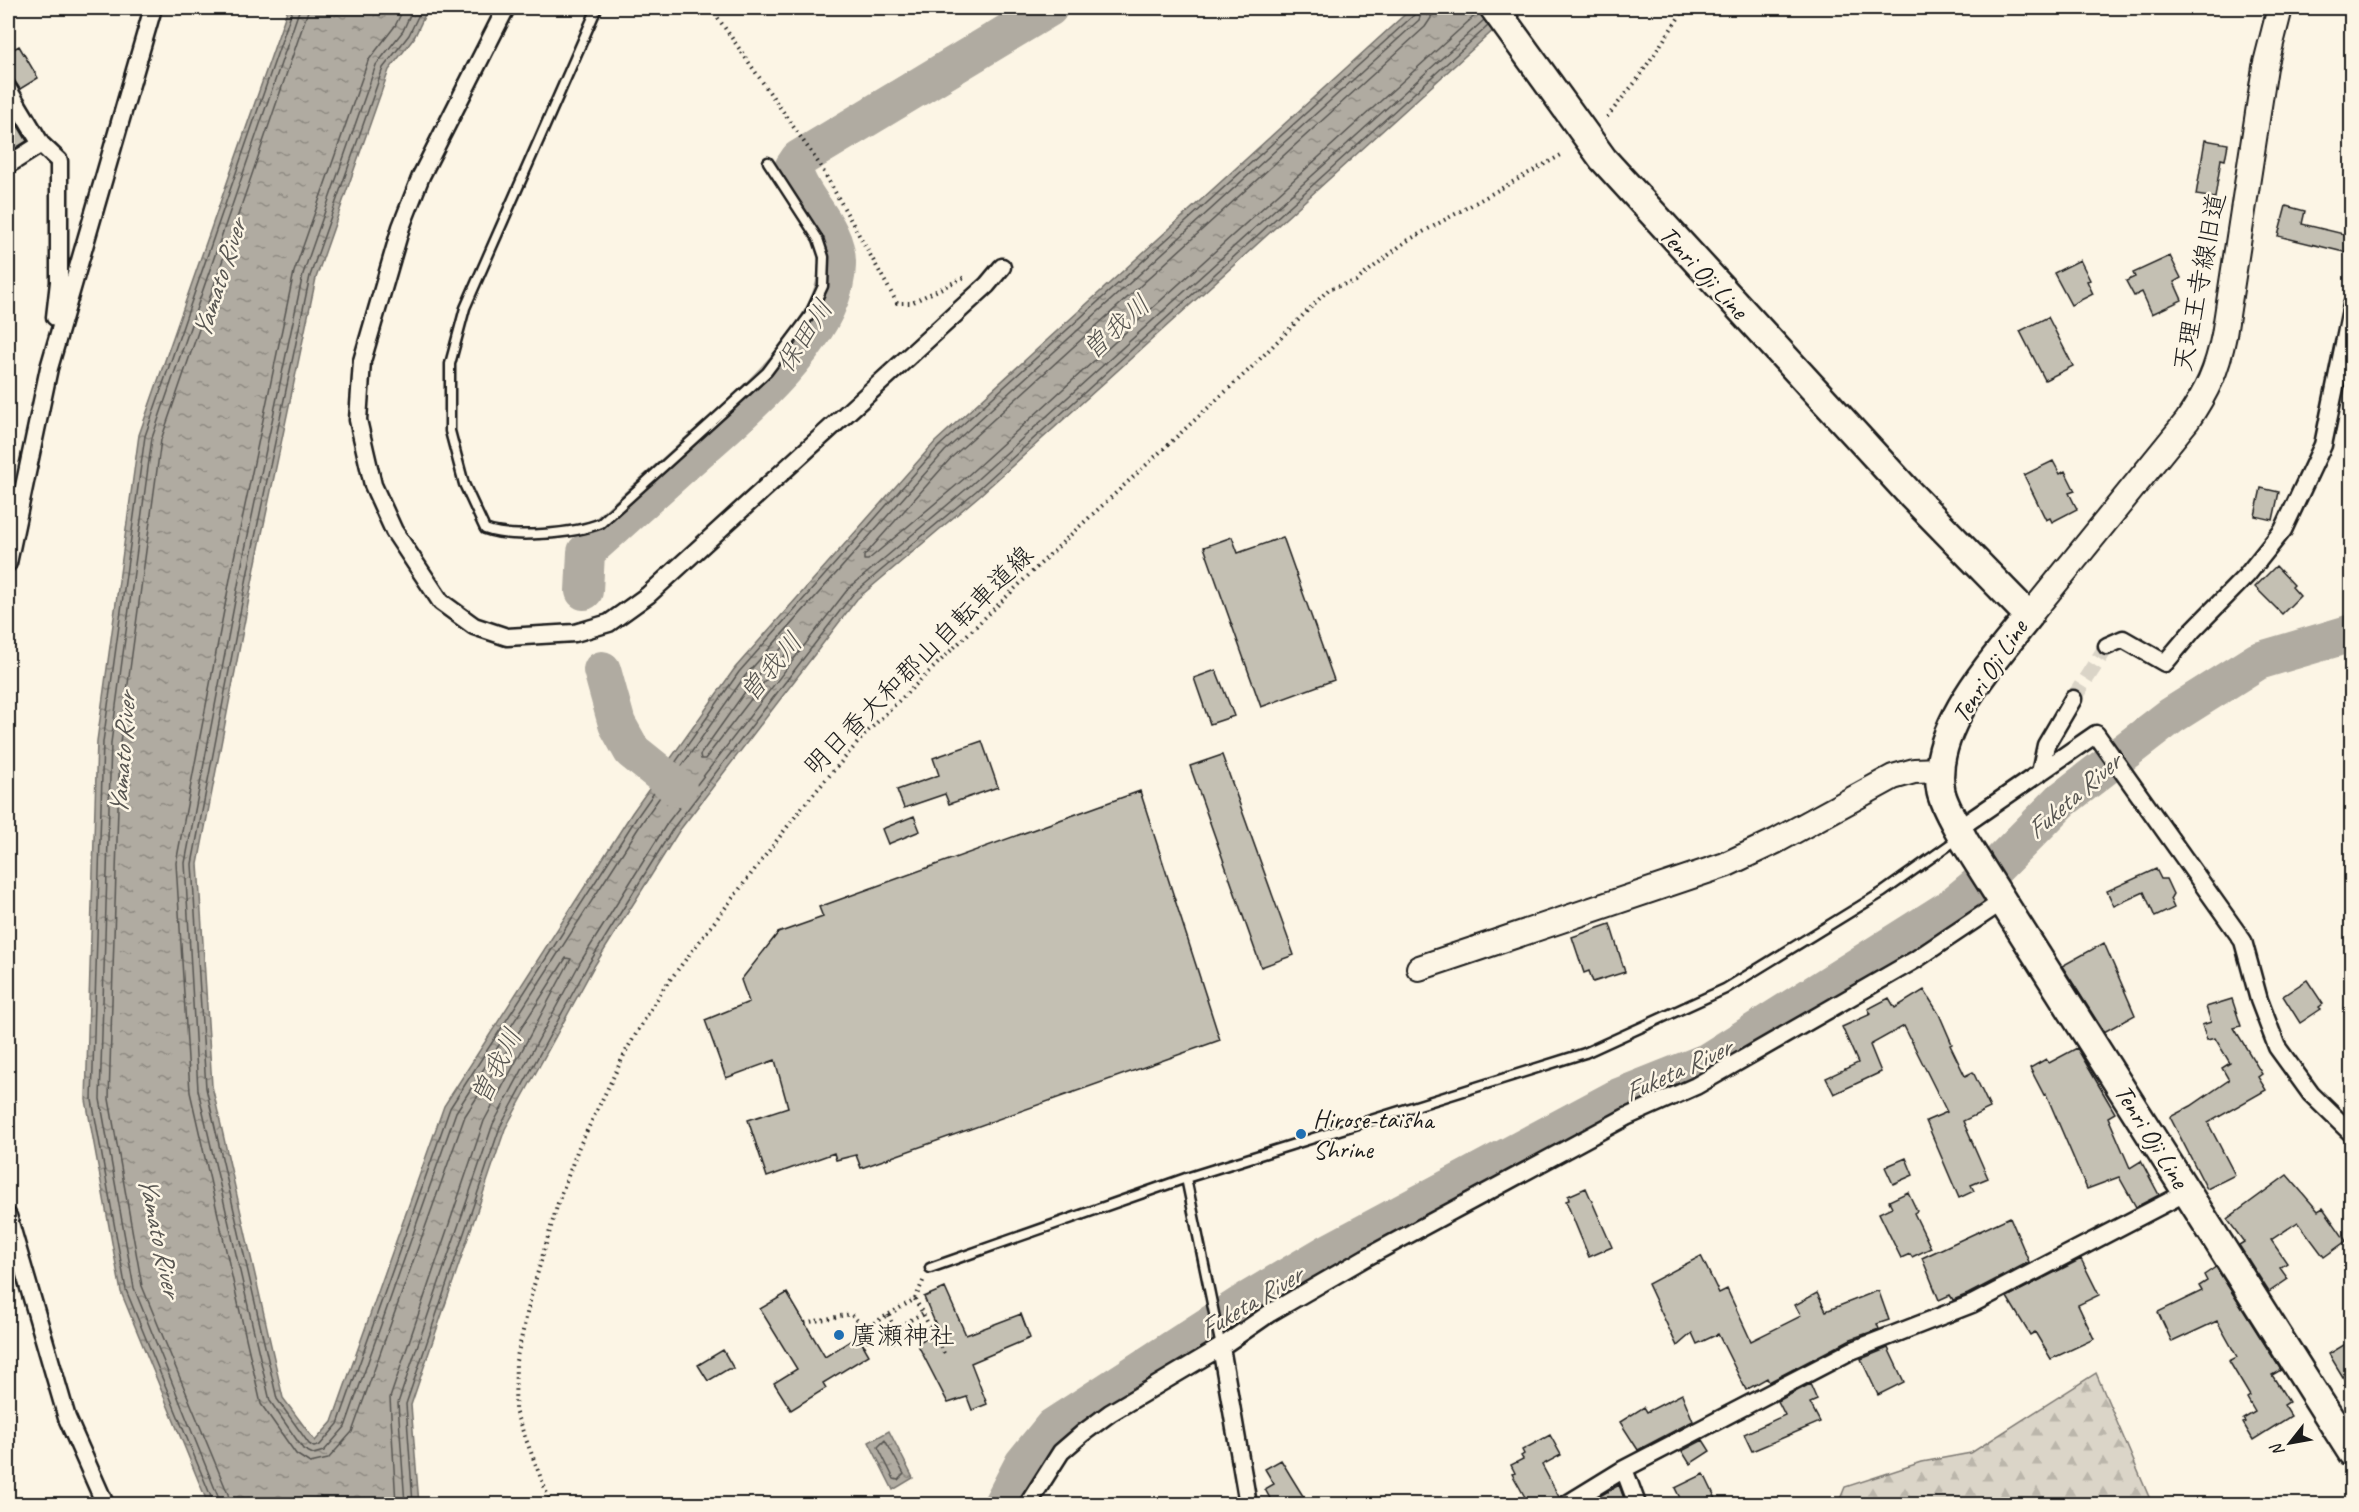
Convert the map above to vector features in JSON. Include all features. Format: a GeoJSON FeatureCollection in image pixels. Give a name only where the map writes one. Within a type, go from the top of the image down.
{"type":"FeatureCollection","features":[{"type":"Feature","properties":{"kind":"main road","name":"Tenri Oji Line"},"geometry":{"type":"LineString","coordinates":[[1494,8],[1544,81],[1603,159],[1911,495],[2029,616],[1966,700],[1946,742],[1938,770],[1942,794],[1960,833],[2352,1453]]}},
{"type":"Feature","properties":{"kind":"street"},"geometry":{"type":"LineString","coordinates":[[8,563],[50,368],[153,8]]}},
{"type":"Feature","properties":{"kind":"street"},"geometry":{"type":"LineString","coordinates":[[506,8],[421,176],[401,226],[362,361],[358,420],[373,484],[394,531],[441,602],[474,626],[507,637],[575,633],[609,623],[648,596],[987,285],[1002,267]]}},
{"type":"Feature","properties":{"kind":"street","name":"天理王寺線旧道"},"geometry":{"type":"LineString","coordinates":[[2029,616],[2187,421],[2208,390],[2218,364],[2222,345],[2265,67],[2280,8]]}},
{"type":"Feature","properties":{"kind":"street"},"geometry":{"type":"LineString","coordinates":[[8,89],[41,144],[58,161],[59,282],[50,368]]}},
{"type":"Feature","properties":{"kind":"street"},"geometry":{"type":"LineString","coordinates":[[8,165],[41,144]]}},
{"type":"Feature","properties":{"kind":"street"},"geometry":{"type":"LineString","coordinates":[[2108,646],[2123,639],[2165,663],[2192,631],[2247,575],[2283,530],[2323,445],[2352,305]]}},
{"type":"Feature","properties":{"kind":"street"},"geometry":{"type":"LineString","coordinates":[[2040,773],[2046,745],[2073,699]]}},
{"type":"Feature","properties":{"kind":"street"},"geometry":{"type":"LineString","coordinates":[[1960,833],[2096,734],[2243,941],[2259,1000],[2277,1047],[2311,1094],[2352,1134]]}},
{"type":"Feature","properties":{"kind":"street"},"geometry":{"type":"LineString","coordinates":[[1419,968],[1725,865],[1776,841],[1893,777],[1914,771],[1938,770]]}},
{"type":"Feature","properties":{"kind":"street"},"geometry":{"type":"LineString","coordinates":[[1028,1504],[1061,1452],[1110,1413],[1221,1347],[1270,1313],[1365,1258],[1626,1117],[1696,1086],[1823,1015],[1916,960],[1999,895]]}},
{"type":"Feature","properties":{"kind":"street"},"geometry":{"type":"LineString","coordinates":[[1567,1504],[1624,1469],[1851,1351],[1972,1304],[2187,1192]]}},
{"type":"Feature","properties":{"kind":"street"},"geometry":{"type":"LineString","coordinates":[[8,1216],[67,1418],[105,1504]]}},
{"type":"Feature","properties":{"kind":"street"},"geometry":{"type":"LineString","coordinates":[[1221,1347],[1248,1504]]}},
{"type":"Feature","properties":{"kind":"street"},"geometry":{"type":"LineString","coordinates":[[1624,1469],[1637,1504]]}},
{"type":"Feature","properties":{"kind":"lane"},"geometry":{"type":"LineString","coordinates":[[597,8],[465,308],[450,364],[450,431],[464,484],[485,529],[501,535],[587,529],[601,522],[767,372],[809,316],[823,286],[824,257],[818,239],[768,162]]}},
{"type":"Feature","properties":{"kind":"lane"},"geometry":{"type":"LineString","coordinates":[[930,1268],[1186,1178],[1585,1053],[1725,989],[1883,892],[1960,833]]}},
{"type":"Feature","properties":{"kind":"lane"},"geometry":{"type":"LineString","coordinates":[[1186,1178],[1221,1347]]}},
{"type":"Feature","properties":{"kind":"path"},"geometry":{"type":"LineString","coordinates":[[711,8],[820,165],[897,303],[911,303],[982,269],[1002,267]]}},
{"type":"Feature","properties":{"kind":"path"},"geometry":{"type":"LineString","coordinates":[[1607,117],[1637,80],[1685,8]]}},
{"type":"Feature","properties":{"kind":"path","name":"明日香大和郡山自転車道線"},"geometry":{"type":"LineString","coordinates":[[551,1504],[515,1411],[516,1361],[554,1214],[578,1149],[627,1049],[663,989],[804,805],[867,732],[1066,539],[1250,369],[1329,289],[1356,281],[1406,242],[1563,154]]}},
{"type":"Feature","properties":{"kind":"path"},"geometry":{"type":"LineString","coordinates":[[865,1328],[915,1299],[930,1268]]}},
{"type":"Feature","properties":{"kind":"path"},"geometry":{"type":"LineString","coordinates":[[915,1299],[945,1355]]}},
{"type":"Feature","properties":{"kind":"path"},"geometry":{"type":"LineString","coordinates":[[895,1329],[923,1313]]}},
{"type":"Feature","properties":{"kind":"path"},"geometry":{"type":"LineString","coordinates":[[805,1323],[851,1314],[865,1328],[868,1342],[864,1346]]}},
{"type":"Feature","properties":{"kind":"path"},"geometry":{"type":"LineString","coordinates":[[888,1315],[895,1329],[897,1340],[893,1342]]}},
{"type":"Feature","properties":{"kind":"green space"},"geometry":{"type":"Polygon","coordinates":[[[2096,1373],[2152,1504],[1838,1504],[1845,1487],[1922,1462],[1971,1453],[2096,1373]]]}},
{"type":"Feature","properties":{"kind":"water"},"geometry":{"type":"Polygon","coordinates":[[[288,8],[428,8],[414,38],[389,70],[316,278],[256,562],[198,864],[212,1086],[283,1398],[315,1441],[332,1422],[444,1106],[632,813],[735,668],[935,442],[1412,8],[1518,8],[980,495],[857,599],[679,831],[593,968],[505,1129],[411,1405],[419,1504],[208,1504],[121,1292],[86,1100],[97,741],[139,435],[288,8]]]}},
{"type":"Feature","properties":{"kind":"water"},"geometry":{"type":"Polygon","coordinates":[[[889,1431],[913,1478],[893,1490],[869,1442],[889,1431]]]}},
{"type":"Feature","properties":{"kind":"building"},"geometry":{"type":"Polygon","coordinates":[[[19,46],[38,78],[20,89],[14,80],[8,79],[8,52],[19,46]]]}},
{"type":"Feature","properties":{"kind":"building"},"geometry":{"type":"Polygon","coordinates":[[[8,109],[27,141],[8,153],[8,109]]]}},
{"type":"Feature","properties":{"kind":"building"},"geometry":{"type":"Polygon","coordinates":[[[2205,140],[2228,144],[2225,160],[2221,159],[2215,198],[2196,195],[2205,140]]]}},
{"type":"Feature","properties":{"kind":"building"},"geometry":{"type":"Polygon","coordinates":[[[2286,206],[2305,211],[2302,224],[2352,236],[2352,254],[2278,236],[2286,206]]]}},
{"type":"Feature","properties":{"kind":"building"},"geometry":{"type":"Polygon","coordinates":[[[2170,256],[2181,278],[2174,282],[2182,300],[2152,314],[2142,292],[2134,296],[2126,281],[2135,277],[2133,273],[2170,256]]]}},
{"type":"Feature","properties":{"kind":"building"},"geometry":{"type":"Polygon","coordinates":[[[2080,260],[2090,280],[2087,281],[2093,294],[2071,305],[2054,273],[2080,260]]]}},
{"type":"Feature","properties":{"kind":"building"},"geometry":{"type":"Polygon","coordinates":[[[2048,317],[2073,366],[2045,380],[2020,331],[2048,317]]]}},
{"type":"Feature","properties":{"kind":"building"},"geometry":{"type":"Polygon","coordinates":[[[2053,461],[2060,474],[2065,471],[2075,491],[2069,493],[2077,509],[2052,522],[2050,518],[2046,520],[2024,475],[2053,461]]]}},
{"type":"Feature","properties":{"kind":"building"},"geometry":{"type":"Polygon","coordinates":[[[2261,488],[2279,492],[2273,520],[2255,516],[2261,488]]]}},
{"type":"Feature","properties":{"kind":"building"},"geometry":{"type":"Polygon","coordinates":[[[1232,537],[1238,553],[1283,537],[1334,680],[1261,707],[1204,547],[1232,537]]]}},
{"type":"Feature","properties":{"kind":"building"},"geometry":{"type":"Polygon","coordinates":[[[2276,566],[2294,585],[2292,587],[2300,596],[2282,614],[2255,587],[2276,566]]]}},
{"type":"Feature","properties":{"kind":"building"},"geometry":{"type":"Polygon","coordinates":[[[1216,670],[1234,716],[1210,724],[1194,678],[1216,670]]]}},
{"type":"Feature","properties":{"kind":"building"},"geometry":{"type":"Polygon","coordinates":[[[982,741],[998,787],[949,804],[945,794],[904,808],[897,790],[939,775],[933,758],[982,741]]]}},
{"type":"Feature","properties":{"kind":"building"},"geometry":{"type":"Polygon","coordinates":[[[1222,755],[1294,955],[1261,967],[1190,766],[1222,755]]]}},
{"type":"Feature","properties":{"kind":"building"},"geometry":{"type":"Polygon","coordinates":[[[1140,791],[1220,1040],[861,1168],[856,1155],[836,1160],[834,1153],[767,1177],[748,1120],[788,1107],[775,1060],[726,1078],[705,1020],[749,1002],[741,980],[778,933],[823,917],[819,907],[1140,791]]]}},
{"type":"Feature","properties":{"kind":"building"},"geometry":{"type":"Polygon","coordinates":[[[914,816],[920,831],[888,844],[882,829],[914,816]]]}},
{"type":"Feature","properties":{"kind":"building"},"geometry":{"type":"Polygon","coordinates":[[[2156,869],[2161,879],[2166,879],[2173,894],[2170,899],[2174,908],[2155,917],[2144,892],[2114,906],[2107,891],[2156,869]]]}},
{"type":"Feature","properties":{"kind":"building"},"geometry":{"type":"Polygon","coordinates":[[[1610,924],[1625,972],[1593,982],[1589,971],[1584,973],[1572,937],[1610,924]]]}},
{"type":"Feature","properties":{"kind":"building"},"geometry":{"type":"Polygon","coordinates":[[[2104,943],[2135,1015],[2104,1032],[2062,966],[2104,943]]]}},
{"type":"Feature","properties":{"kind":"building"},"geometry":{"type":"Polygon","coordinates":[[[2307,980],[2323,1004],[2319,1007],[2321,1009],[2300,1023],[2283,996],[2307,980]]]}},
{"type":"Feature","properties":{"kind":"building"},"geometry":{"type":"Polygon","coordinates":[[[1924,990],[1939,1014],[1952,1044],[1950,1045],[1965,1076],[1973,1072],[1990,1108],[1963,1121],[1988,1178],[1971,1185],[1974,1191],[1959,1198],[1926,1121],[1947,1112],[1904,1026],[1870,1045],[1881,1072],[1834,1094],[1826,1078],[1858,1063],[1842,1027],[1871,1014],[1868,1009],[1889,998],[1895,1008],[1924,990]]]}},
{"type":"Feature","properties":{"kind":"building"},"geometry":{"type":"Polygon","coordinates":[[[2232,999],[2241,1026],[2234,1028],[2262,1074],[2258,1077],[2266,1090],[2208,1123],[2235,1175],[2207,1189],[2170,1117],[2191,1106],[2229,1080],[2222,1068],[2230,1063],[2215,1038],[2207,1040],[2202,1025],[2211,1022],[2206,1007],[2232,999]]]}},
{"type":"Feature","properties":{"kind":"building"},"geometry":{"type":"Polygon","coordinates":[[[2077,1048],[2115,1113],[2108,1117],[2130,1168],[2141,1161],[2159,1195],[2136,1207],[2119,1177],[2087,1189],[2046,1094],[2044,1095],[2030,1068],[2046,1059],[2049,1063],[2077,1048]]]}},
{"type":"Feature","properties":{"kind":"building"},"geometry":{"type":"Polygon","coordinates":[[[1906,1158],[1913,1175],[1893,1184],[1885,1167],[1906,1158]]]}},
{"type":"Feature","properties":{"kind":"building"},"geometry":{"type":"Polygon","coordinates":[[[2287,1175],[2318,1211],[2323,1208],[2346,1241],[2324,1257],[2298,1222],[2271,1240],[2287,1263],[2280,1268],[2288,1279],[2269,1292],[2239,1245],[2244,1242],[2227,1219],[2287,1175]]]}},
{"type":"Feature","properties":{"kind":"building"},"geometry":{"type":"Polygon","coordinates":[[[1586,1188],[1612,1247],[1589,1257],[1566,1201],[1569,1200],[1568,1196],[1586,1188]]]}},
{"type":"Feature","properties":{"kind":"building"},"geometry":{"type":"Polygon","coordinates":[[[1908,1192],[1917,1211],[1914,1213],[1931,1248],[1912,1257],[1910,1254],[1901,1258],[1879,1213],[1892,1207],[1889,1201],[1908,1192]]]}},
{"type":"Feature","properties":{"kind":"building"},"geometry":{"type":"Polygon","coordinates":[[[2010,1217],[2029,1262],[1968,1294],[1953,1300],[1950,1295],[1939,1300],[1922,1258],[2010,1217]]]}},
{"type":"Feature","properties":{"kind":"building"},"geometry":{"type":"Polygon","coordinates":[[[1701,1256],[1719,1293],[1727,1289],[1751,1341],[1801,1316],[1795,1305],[1817,1293],[1826,1311],[1877,1291],[1889,1320],[1877,1324],[1879,1329],[1851,1339],[1769,1382],[1767,1378],[1746,1390],[1718,1334],[1697,1344],[1692,1333],[1677,1346],[1648,1284],[1701,1256]]]}},
{"type":"Feature","properties":{"kind":"building"},"geometry":{"type":"Polygon","coordinates":[[[2081,1259],[2099,1295],[2078,1305],[2094,1339],[2051,1359],[2035,1332],[2030,1335],[2007,1297],[2081,1259]]]}},
{"type":"Feature","properties":{"kind":"building"},"geometry":{"type":"Polygon","coordinates":[[[2216,1267],[2281,1370],[2272,1375],[2289,1402],[2284,1405],[2291,1416],[2253,1440],[2243,1419],[2255,1412],[2247,1398],[2250,1396],[2229,1361],[2237,1357],[2217,1321],[2172,1342],[2158,1312],[2202,1291],[2199,1286],[2207,1281],[2204,1275],[2216,1267]]]}},
{"type":"Feature","properties":{"kind":"building"},"geometry":{"type":"Polygon","coordinates":[[[945,1288],[966,1335],[1021,1314],[1030,1338],[971,1363],[987,1404],[972,1410],[967,1397],[948,1403],[917,1343],[939,1332],[924,1297],[945,1288]]]}},
{"type":"Feature","properties":{"kind":"building"},"geometry":{"type":"Polygon","coordinates":[[[787,1293],[825,1357],[858,1336],[869,1355],[823,1383],[826,1388],[791,1410],[774,1383],[797,1369],[760,1309],[787,1293]]]}},
{"type":"Feature","properties":{"kind":"building"},"geometry":{"type":"Polygon","coordinates":[[[2352,1340],[2352,1392],[2329,1354],[2352,1340]]]}},
{"type":"Feature","properties":{"kind":"building"},"geometry":{"type":"Polygon","coordinates":[[[1888,1348],[1904,1382],[1878,1395],[1861,1359],[1888,1348]]]}},
{"type":"Feature","properties":{"kind":"building"},"geometry":{"type":"Polygon","coordinates":[[[723,1350],[734,1369],[728,1369],[708,1381],[698,1365],[723,1350]]]}},
{"type":"Feature","properties":{"kind":"building"},"geometry":{"type":"Polygon","coordinates":[[[1810,1384],[1817,1400],[1810,1403],[1820,1422],[1752,1451],[1744,1434],[1785,1415],[1778,1401],[1810,1384]]]}},
{"type":"Feature","properties":{"kind":"building"},"geometry":{"type":"Polygon","coordinates":[[[1682,1394],[1693,1421],[1638,1450],[1620,1422],[1644,1407],[1647,1412],[1682,1394]]]}},
{"type":"Feature","properties":{"kind":"building"},"geometry":{"type":"Polygon","coordinates":[[[1550,1435],[1561,1455],[1542,1465],[1559,1497],[1557,1504],[1529,1504],[1512,1474],[1515,1473],[1511,1465],[1523,1459],[1522,1450],[1550,1435]]]}},
{"type":"Feature","properties":{"kind":"building"},"geometry":{"type":"Polygon","coordinates":[[[1703,1440],[1710,1451],[1690,1464],[1682,1451],[1703,1440]]]}},
{"type":"Feature","properties":{"kind":"building"},"geometry":{"type":"Polygon","coordinates":[[[1281,1460],[1308,1504],[1273,1504],[1265,1489],[1274,1484],[1265,1469],[1281,1460]]]}},
{"type":"Feature","properties":{"kind":"building"},"geometry":{"type":"Polygon","coordinates":[[[1704,1474],[1716,1499],[1705,1504],[1683,1504],[1675,1488],[1704,1474]]]}},
{"type":"Feature","properties":{"kind":"building"},"geometry":{"type":"Polygon","coordinates":[[[1619,1485],[1626,1504],[1586,1504],[1619,1485]]]}},
{"type":"Feature","properties":{"kind":"waterway","name":"保田川"},"geometry":{"type":"LineString","coordinates":[[584,591],[586,552],[757,397],[804,345],[822,317],[833,290],[837,262],[831,236],[797,180],[793,168],[799,159],[1049,8]]}},
{"type":"Feature","properties":{"kind":"waterway","name":"Fuketa River"},"geometry":{"type":"LineString","coordinates":[[1002,1504],[1023,1464],[1053,1427],[1250,1299],[1326,1254],[1619,1097],[1707,1062],[1950,908],[1979,884],[2062,800],[2171,716],[2258,661],[2352,633]]}},
{"type":"Feature","properties":{"kind":"waterway","name":"保田川"},"geometry":{"type":"LineString","coordinates":[[602,670],[617,724],[632,751],[678,788]]}},
{"type":"Feature","properties":{"kind":"tunnel"},"geometry":{"type":"LineString","coordinates":[[2073,699],[2107,646]]}},
{"type":"Feature","properties":{"kind":"place","name":"Hirose-taisha Shrine"},"geometry":{"type":"Point","coordinates":[1301,1134]}},
{"type":"Feature","properties":{"kind":"place","name":"廣瀬神社"},"geometry":{"type":"Point","coordinates":[839,1335]}},
{"type":"Feature","properties":{"kind":"water label","name":"Yamato River"},"geometry":{"type":"Point","coordinates":[219,279]}},
{"type":"Feature","properties":{"kind":"water label","name":"曽我川"},"geometry":{"type":"Point","coordinates":[1116,327]}},
{"type":"Feature","properties":{"kind":"water label","name":"曽我川"},"geometry":{"type":"Point","coordinates":[771,667]}},
{"type":"Feature","properties":{"kind":"water label","name":"Yamato River"},"geometry":{"type":"Point","coordinates":[122,754]}},
{"type":"Feature","properties":{"kind":"water label","name":"曽我川"},"geometry":{"type":"Point","coordinates":[496,1066]}},
{"type":"Feature","properties":{"kind":"water label","name":"Yamato River"},"geometry":{"type":"Point","coordinates":[160,1236]}}]}
